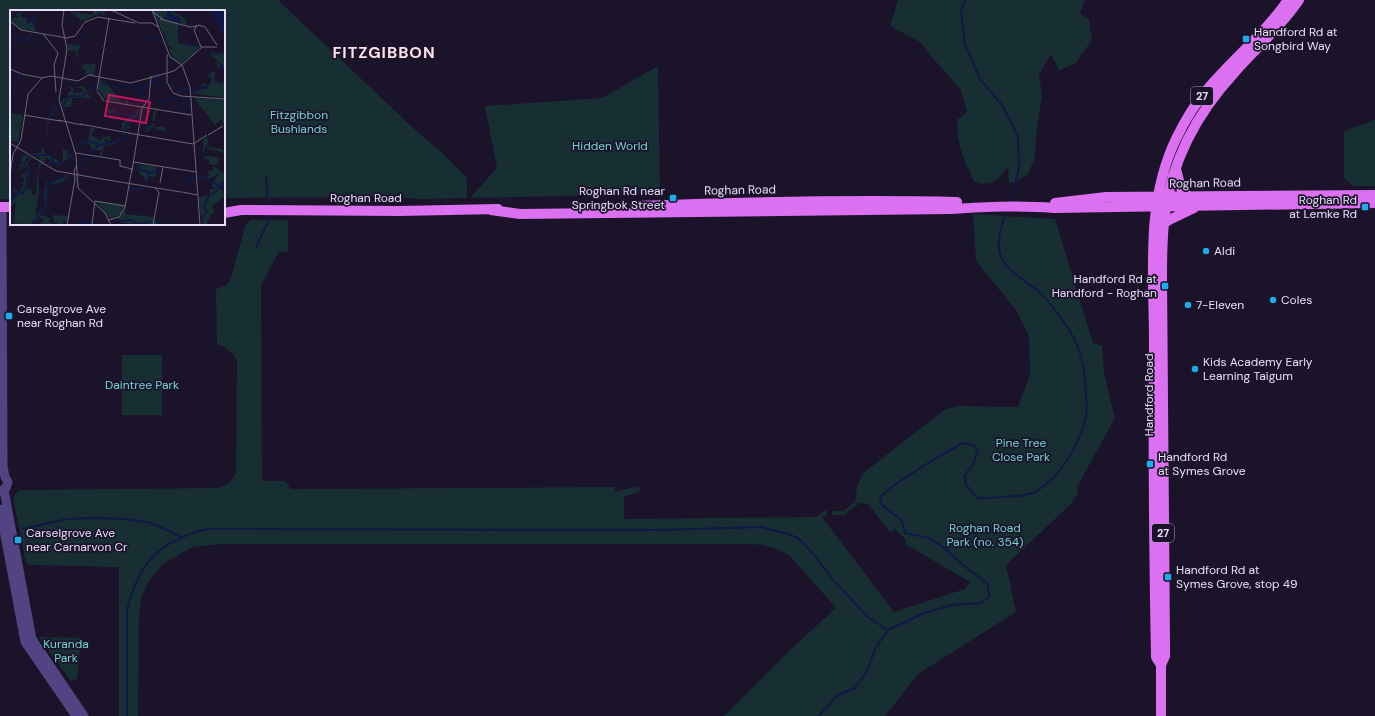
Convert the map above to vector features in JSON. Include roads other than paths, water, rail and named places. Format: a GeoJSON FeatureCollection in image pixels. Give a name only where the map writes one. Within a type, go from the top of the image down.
{"type":"FeatureCollection","features":[{"type":"Feature","properties":{"kind":"main road","name":"27"},"geometry":{"type":"LineString","coordinates":[[1156,202],[1166,161],[1174,142],[1190,114],[1209,87],[1268,25],[1288,0]]}},
{"type":"Feature","properties":{"kind":"main road","name":"27"},"geometry":{"type":"LineString","coordinates":[[1167,201],[1176,169],[1187,139],[1209,104],[1236,71],[1279,26],[1299,0]]}},
{"type":"Feature","properties":{"kind":"main road"},"geometry":{"type":"LineString","coordinates":[[1176,169],[1180,184],[1188,196]]}},
{"type":"Feature","properties":{"kind":"main road","name":"Roghan Road"},"geometry":{"type":"LineString","coordinates":[[225,207],[258,211],[491,210],[520,214],[586,214],[1138,206],[1188,196],[1375,195]]}},
{"type":"Feature","properties":{"kind":"main road","name":"Roghan Road"},"geometry":{"type":"LineString","coordinates":[[1032,207],[1098,197],[1156,202]]}},
{"type":"Feature","properties":{"kind":"main road","name":"Roghan Road"},"geometry":{"type":"LineString","coordinates":[[1167,201],[1198,206],[1375,203]]}},
{"type":"Feature","properties":{"kind":"main road","name":"Handford Road"},"geometry":{"type":"LineString","coordinates":[[1161,716],[1161,666],[1165,656],[1162,312],[1164,223],[1167,201]]}},
{"type":"Feature","properties":{"kind":"main road","name":"Handford Road"},"geometry":{"type":"LineString","coordinates":[[1156,202],[1153,228],[1156,657],[1161,666]]}},
{"type":"Feature","properties":{"kind":"main road"},"geometry":{"type":"LineString","coordinates":[[1138,206],[1146,214],[1153,228]]}},
{"type":"Feature","properties":{"kind":"main road"},"geometry":{"type":"LineString","coordinates":[[1164,223],[1175,216],[1198,206]]}},
{"type":"Feature","properties":{"kind":"main road","name":"Roghan Road"},"geometry":{"type":"LineString","coordinates":[[225,213],[241,210]]}},
{"type":"Feature","properties":{"kind":"street"},"geometry":{"type":"LineString","coordinates":[[5,210],[2,476],[8,482],[7,487],[2,490],[32,639],[84,716]]}},
{"type":"Feature","properties":{"kind":"street"},"geometry":{"type":"LineString","coordinates":[[0,509],[25,642],[76,716]]}},
{"type":"Feature","properties":{"kind":"waterway"},"geometry":{"type":"LineString","coordinates":[[965,0],[961,11],[965,45],[980,79],[1002,105],[1018,136],[1019,166],[1010,203]]}},
{"type":"Feature","properties":{"kind":"waterway"},"geometry":{"type":"LineString","coordinates":[[266,176],[268,207]]}},
{"type":"Feature","properties":{"kind":"waterway"},"geometry":{"type":"LineString","coordinates":[[819,716],[838,695],[855,688],[867,671],[876,647],[888,630],[924,613],[953,605],[980,603],[989,597],[988,584],[942,546],[929,538],[905,533],[900,519],[885,508],[881,503],[880,500],[883,495],[891,487],[903,479],[963,443],[973,445],[978,450],[973,464],[965,475],[966,485],[978,498],[1007,497],[1030,494],[1044,486],[1060,469],[1068,459],[1079,437],[1086,416],[1086,395],[1080,353],[1070,331],[1060,316],[1038,291],[1013,273],[1002,259],[999,240],[1007,209]]}},
{"type":"Feature","properties":{"kind":"waterway"},"geometry":{"type":"LineString","coordinates":[[256,247],[268,222],[268,213]]}},
{"type":"Feature","properties":{"kind":"waterway"},"geometry":{"type":"LineString","coordinates":[[23,529],[67,519],[125,519],[151,523],[181,537]]}},
{"type":"Feature","properties":{"kind":"waterway"},"geometry":{"type":"LineString","coordinates":[[127,716],[127,610],[132,593],[145,566],[164,547],[190,534],[207,529],[661,530],[761,527],[789,534],[799,539],[809,549],[836,583],[868,617],[888,630]]}},
{"type":"Feature","properties":{"kind":"place","name":"Handford Rd at Songbird Way"},"geometry":{"type":"Point","coordinates":[1246,39]}},
{"type":"Feature","properties":{"kind":"place","name":"Roghan Rd near Springbok Street"},"geometry":{"type":"Point","coordinates":[673,198]}},
{"type":"Feature","properties":{"kind":"place","name":"Roghan Rd at Lemke Rd"},"geometry":{"type":"Point","coordinates":[1365,207]}},
{"type":"Feature","properties":{"kind":"place","name":"Aldi"},"geometry":{"type":"Point","coordinates":[1206,251]}},
{"type":"Feature","properties":{"kind":"place","name":"Handford Rd at Handford - Roghan"},"geometry":{"type":"Point","coordinates":[1165,286]}},
{"type":"Feature","properties":{"kind":"place","name":"Coles"},"geometry":{"type":"Point","coordinates":[1273,300]}},
{"type":"Feature","properties":{"kind":"place","name":"7-Eleven"},"geometry":{"type":"Point","coordinates":[1188,305]}},
{"type":"Feature","properties":{"kind":"place","name":"Carselgrove Ave near Roghan Rd"},"geometry":{"type":"Point","coordinates":[9,316]}},
{"type":"Feature","properties":{"kind":"place","name":"Kids Academy Early Learning Taigum"},"geometry":{"type":"Point","coordinates":[1195,369]}},
{"type":"Feature","properties":{"kind":"place","name":"Handford Rd at Symes Grove"},"geometry":{"type":"Point","coordinates":[1150,464]}},
{"type":"Feature","properties":{"kind":"place","name":"Carselgrove Ave near Carnarvon Cr"},"geometry":{"type":"Point","coordinates":[18,540]}},
{"type":"Feature","properties":{"kind":"place","name":"Handford Rd at Symes Grove, stop 49"},"geometry":{"type":"Point","coordinates":[1168,577]}},
{"type":"Feature","properties":{"kind":"district","name":"FITZGIBBON"},"geometry":{"type":"Point","coordinates":[384,52]}},
{"type":"Feature","properties":{"kind":"park label","name":"Fitzgibbon Bushlands"},"geometry":{"type":"Point","coordinates":[299,122]}},
{"type":"Feature","properties":{"kind":"park label","name":"Hidden World"},"geometry":{"type":"Point","coordinates":[610,146]}},
{"type":"Feature","properties":{"kind":"park label","name":"Daintree Park"},"geometry":{"type":"Point","coordinates":[142,385]}},
{"type":"Feature","properties":{"kind":"park label","name":"Pine Tree Close Park"},"geometry":{"type":"Point","coordinates":[1021,450]}},
{"type":"Feature","properties":{"kind":"park label","name":"Roghan Road Park (no. 354)"},"geometry":{"type":"Point","coordinates":[985,535]}},
{"type":"Feature","properties":{"kind":"park label","name":"Kuranda Park"},"geometry":{"type":"Point","coordinates":[66,651]}}]}
